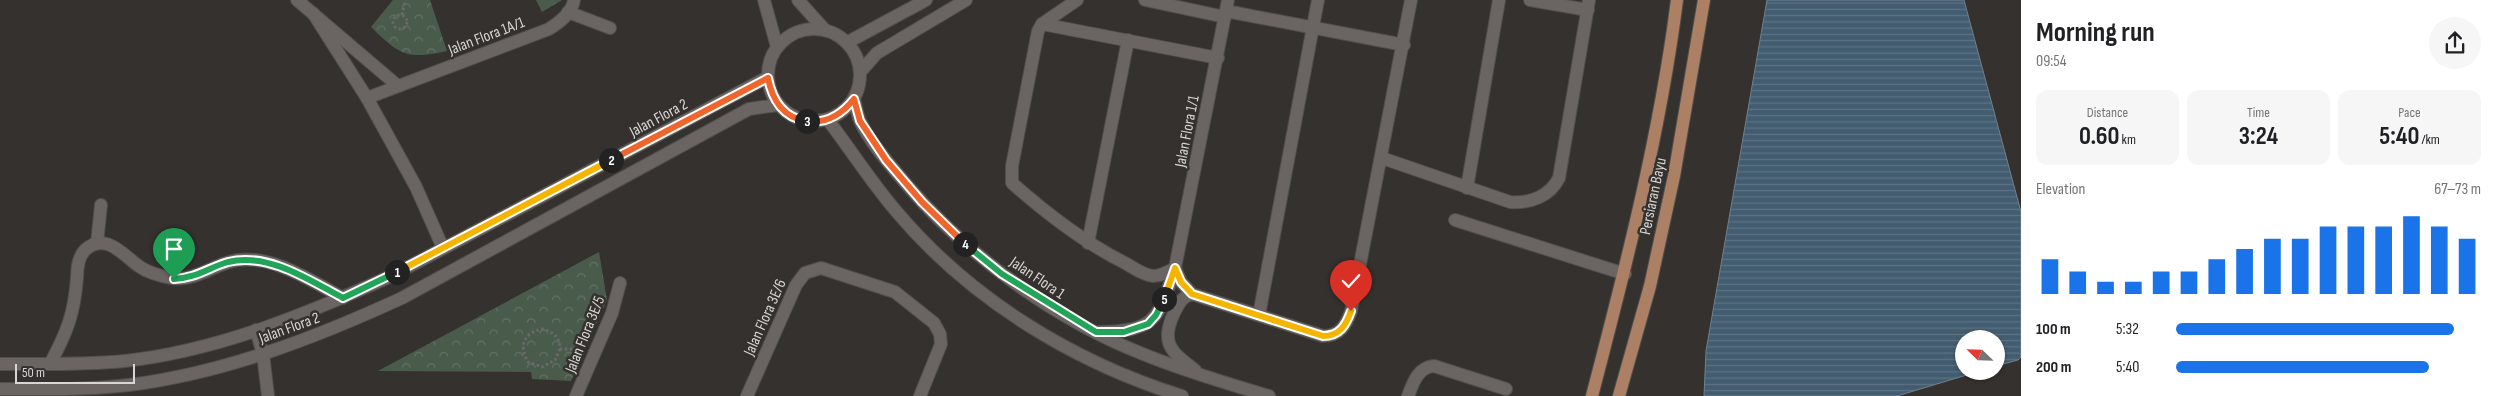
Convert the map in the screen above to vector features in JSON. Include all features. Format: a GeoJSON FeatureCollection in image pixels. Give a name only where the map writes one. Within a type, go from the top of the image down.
{"type":"FeatureCollection","features":[{"type":"Feature","properties":{"kind":"main road","name":"Persiaran Bayu"},"geometry":{"type":"LineString","coordinates":[[1592,396],[1625,274],[1648,161],[1677,0]]}},
{"type":"Feature","properties":{"kind":"main road","name":"Persiaran Bayu"},"geometry":{"type":"LineString","coordinates":[[1619,396],[1650,286],[1674,176],[1704,0]]}},
{"type":"Feature","properties":{"kind":"street"},"geometry":{"type":"LineString","coordinates":[[297,0],[398,86]]}},
{"type":"Feature","properties":{"kind":"street","name":"Jalan Flora 1A/1"},"geometry":{"type":"LineString","coordinates":[[367,98],[549,29],[568,12],[574,0]]}},
{"type":"Feature","properties":{"kind":"street"},"geometry":{"type":"LineString","coordinates":[[764,0],[777,47]]}},
{"type":"Feature","properties":{"kind":"street"},"geometry":{"type":"LineString","coordinates":[[798,0],[824,29]]}},
{"type":"Feature","properties":{"kind":"street"},"geometry":{"type":"LineString","coordinates":[[848,42],[926,0]]}},
{"type":"Feature","properties":{"kind":"street"},"geometry":{"type":"LineString","coordinates":[[861,71],[878,52],[966,0]]}},
{"type":"Feature","properties":{"kind":"street"},"geometry":{"type":"LineString","coordinates":[[1077,0],[1042,24],[1038,31],[1012,166],[1012,183],[1048,214],[1088,242],[1147,274],[1161,275],[1175,268],[1181,282],[1192,294],[1323,336],[1330,336],[1342,330],[1351,311],[1412,0]]}},
{"type":"Feature","properties":{"kind":"street"},"geometry":{"type":"LineString","coordinates":[[1145,0],[1226,9],[1404,45]]}},
{"type":"Feature","properties":{"kind":"street"},"geometry":{"type":"LineString","coordinates":[[1259,315],[1318,0]]}},
{"type":"Feature","properties":{"kind":"street"},"geometry":{"type":"LineString","coordinates":[[1467,188],[1499,0]]}},
{"type":"Feature","properties":{"kind":"street"},"geometry":{"type":"LineString","coordinates":[[1382,158],[1467,188],[1518,203],[1539,197],[1554,187],[1558,178],[1589,5],[1530,0]]}},
{"type":"Feature","properties":{"kind":"street","name":"Jalan Flora 1/1"},"geometry":{"type":"LineString","coordinates":[[1096,332],[1124,332],[1148,324],[1163,302],[1175,268],[1218,58],[1226,9]]}},
{"type":"Feature","properties":{"kind":"street"},"geometry":{"type":"LineString","coordinates":[[568,12],[610,28]]}},
{"type":"Feature","properties":{"kind":"street"},"geometry":{"type":"LineString","coordinates":[[313,13],[367,98],[416,187],[443,248]]}},
{"type":"Feature","properties":{"kind":"street"},"geometry":{"type":"LineString","coordinates":[[1042,24],[1218,58]]}},
{"type":"Feature","properties":{"kind":"street"},"geometry":{"type":"LineString","coordinates":[[810,28],[824,29],[837,34],[848,42],[857,56],[861,71],[860,86],[854,99],[839,115],[828,120],[814,122],[801,120],[788,114],[778,105],[771,92],[768,78],[770,61],[777,47],[786,38],[798,31],[810,28]]}},
{"type":"Feature","properties":{"kind":"street"},"geometry":{"type":"LineString","coordinates":[[1088,242],[1128,40]]}},
{"type":"Feature","properties":{"kind":"street","name":"Jalan Flora 2"},"geometry":{"type":"LineString","coordinates":[[0,364],[125,361],[207,346],[343,298],[443,248],[768,78]]}},
{"type":"Feature","properties":{"kind":"street","name":"Jalan Flora 1"},"geometry":{"type":"LineString","coordinates":[[854,99],[860,121],[886,160],[922,202],[965,244],[1002,274],[1096,332],[1141,354],[1201,376],[1269,396]]}},
{"type":"Feature","properties":{"kind":"street","name":"Jalan Flora 2"},"geometry":{"type":"LineString","coordinates":[[0,389],[50,389],[128,385],[212,370],[264,354],[352,320],[402,298],[750,108],[778,105]]}},
{"type":"Feature","properties":{"kind":"street"},"geometry":{"type":"LineString","coordinates":[[828,120],[896,212],[945,261],[993,301],[1042,335],[1138,380],[1182,396]]}},
{"type":"Feature","properties":{"kind":"street"},"geometry":{"type":"LineString","coordinates":[[98,243],[101,205]]}},
{"type":"Feature","properties":{"kind":"street"},"geometry":{"type":"LineString","coordinates":[[1455,220],[1625,274]]}},
{"type":"Feature","properties":{"kind":"street"},"geometry":{"type":"LineString","coordinates":[[50,364],[66,334],[74,306],[80,258],[83,252],[98,243],[115,247],[153,274],[174,279],[190,278],[227,262],[246,259],[269,263],[296,273],[343,298]]}},
{"type":"Feature","properties":{"kind":"street","name":"Jalan Flora 3E/6"},"geometry":{"type":"LineString","coordinates":[[747,396],[796,284],[805,273],[821,268],[883,287],[909,302],[934,323],[940,334],[940,350],[920,396]]}},
{"type":"Feature","properties":{"kind":"street","name":"Jalan Flora 3E/5"},"geometry":{"type":"LineString","coordinates":[[576,396],[612,313],[620,283]]}},
{"type":"Feature","properties":{"kind":"street"},"geometry":{"type":"LineString","coordinates":[[1192,294],[1180,301],[1168,330],[1167,338],[1172,350],[1201,376]]}},
{"type":"Feature","properties":{"kind":"street"},"geometry":{"type":"LineString","coordinates":[[256,330],[264,354],[268,396]]}},
{"type":"Feature","properties":{"kind":"street"},"geometry":{"type":"LineString","coordinates":[[1408,396],[1419,373],[1427,367],[1434,366],[1506,389]]}},
{"type":"Feature","properties":{"kind":"path"},"geometry":{"type":"LineString","coordinates":[[402,15],[406,18],[406,24],[399,28],[393,21],[402,15],[405,0]]}},
{"type":"Feature","properties":{"kind":"path"},"geometry":{"type":"LineString","coordinates":[[543,329],[555,334],[559,340],[560,348],[555,360],[542,367],[528,362],[523,351],[524,339],[529,333],[543,329]]}},
{"type":"Feature","properties":{"kind":"path"},"geometry":{"type":"LineString","coordinates":[[560,348],[596,350]]}},
{"type":"Feature","properties":{"kind":"green space"},"geometry":{"type":"Polygon","coordinates":[[[393,0],[430,0],[447,51],[422,55],[404,53],[389,44],[371,27],[393,0]]]}},
{"type":"Feature","properties":{"kind":"green space"},"geometry":{"type":"Polygon","coordinates":[[[536,0],[562,0],[542,12],[536,0]]]}},
{"type":"Feature","properties":{"kind":"green space"},"geometry":{"type":"Polygon","coordinates":[[[599,252],[607,300],[571,381],[532,379],[531,372],[378,371],[599,252]]]}},
{"type":"Feature","properties":{"kind":"water"},"geometry":{"type":"Polygon","coordinates":[[[1767,0],[1964,0],[2021,212],[2021,357],[2018,360],[2005,364],[2005,330],[1955,330],[1955,379],[1897,396],[1704,396],[1706,351],[1767,0]]]}},
{"type":"Feature","properties":{"kind":"route"},"geometry":{"type":"LineString","coordinates":[[174,279],[190,278],[227,262],[246,259],[269,263],[296,273],[343,298],[391,276],[768,78],[771,92],[778,105],[788,114],[801,120],[814,122],[828,120],[848,108],[854,99],[860,121],[886,160],[922,202],[965,244],[1002,274],[1059,311],[1096,332],[1124,332],[1148,324],[1156,315],[1163,302],[1175,268],[1181,282],[1192,294],[1323,336],[1330,336],[1342,330],[1351,311]]}}]}
